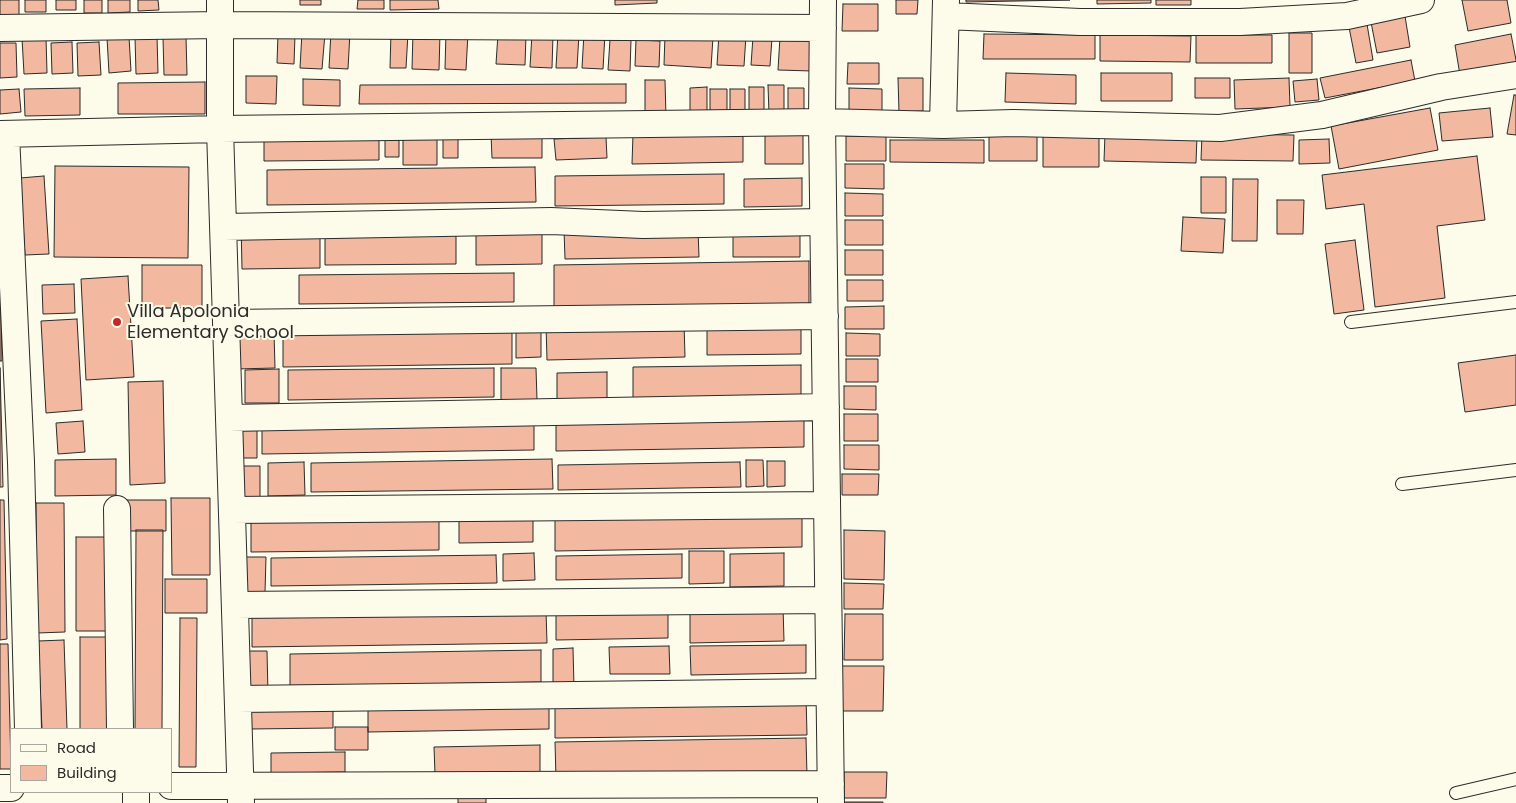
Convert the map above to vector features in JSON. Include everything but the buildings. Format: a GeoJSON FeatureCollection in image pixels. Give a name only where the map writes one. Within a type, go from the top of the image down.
{"type":"FeatureCollection","features":[{"type":"Feature","properties":{"kind":"street"},"geometry":{"type":"LineString","coordinates":[[172,786],[241,794],[831,794],[823,222],[823,0]]}},
{"type":"Feature","properties":{"kind":"street"},"geometry":{"type":"LineString","coordinates":[[943,125],[946,8],[1080,22],[1240,22],[1347,16],[1421,0]]}},
{"type":"Feature","properties":{"kind":"street"},"geometry":{"type":"LineString","coordinates":[[0,28],[221,13],[823,28]]}},
{"type":"Feature","properties":{"kind":"street"},"geometry":{"type":"LineString","coordinates":[[221,13],[220,129],[241,794]]}},
{"type":"Feature","properties":{"kind":"street"},"geometry":{"type":"LineString","coordinates":[[28,728],[21,462],[3,134],[220,129],[822,122],[943,125],[1014,123],[1220,128],[1322,115],[1441,87],[1516,75]]}},
{"type":"Feature","properties":{"kind":"street"},"geometry":{"type":"LineString","coordinates":[[224,227],[551,221],[643,225],[823,222]]}},
{"type":"Feature","properties":{"kind":"street"},"geometry":{"type":"LineString","coordinates":[[226,323],[825,316]]}},
{"type":"Feature","properties":{"kind":"street"},"geometry":{"type":"LineString","coordinates":[[229,418],[826,406]]}},
{"type":"Feature","properties":{"kind":"street"},"geometry":{"type":"LineString","coordinates":[[232,510],[827,505]]}},
{"type":"Feature","properties":{"kind":"street"},"geometry":{"type":"LineString","coordinates":[[117,509],[120,728]]}},
{"type":"Feature","properties":{"kind":"street"},"geometry":{"type":"LineString","coordinates":[[235,605],[828,600]]}},
{"type":"Feature","properties":{"kind":"street"},"geometry":{"type":"LineString","coordinates":[[238,699],[829,692]]}},
{"type":"Feature","properties":{"kind":"lane"},"geometry":{"type":"LineString","coordinates":[[1351,322],[1516,302]]}},
{"type":"Feature","properties":{"kind":"lane"},"geometry":{"type":"LineString","coordinates":[[1402,484],[1516,470]]}},
{"type":"Feature","properties":{"kind":"lane"},"geometry":{"type":"LineString","coordinates":[[1456,793],[1516,780]]}},
{"type":"Feature","properties":{"kind":"place","name":"Villa Apolonia Elementary School"},"geometry":{"type":"Point","coordinates":[117,322]}}]}
